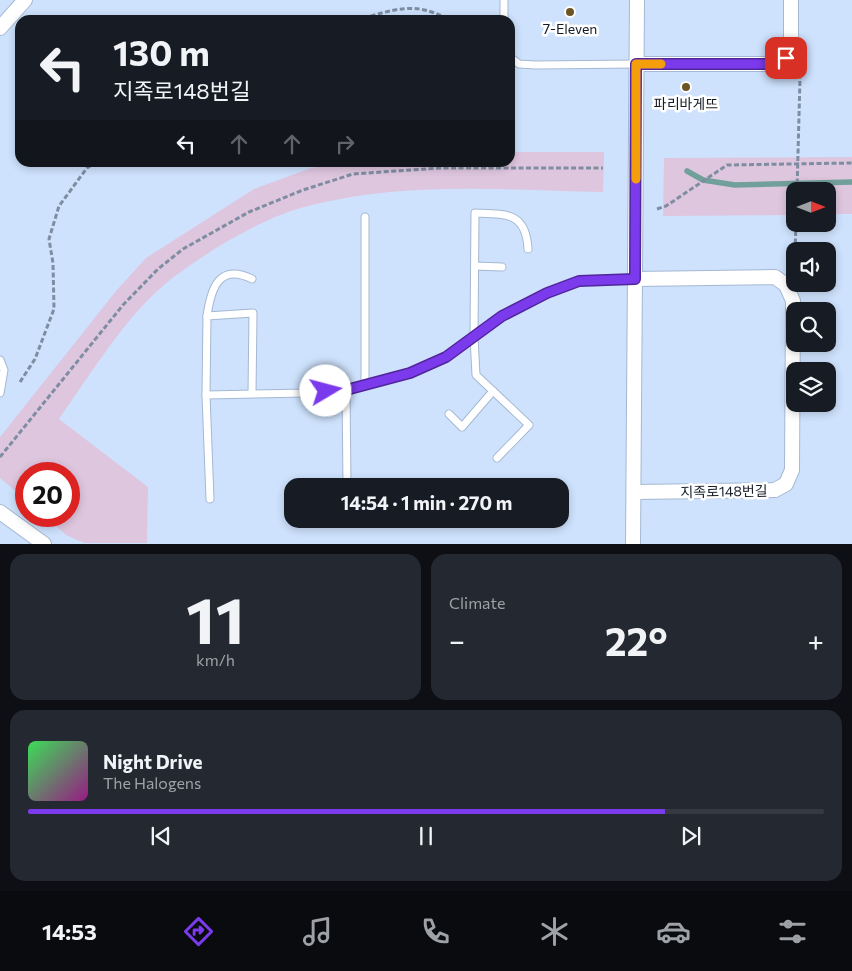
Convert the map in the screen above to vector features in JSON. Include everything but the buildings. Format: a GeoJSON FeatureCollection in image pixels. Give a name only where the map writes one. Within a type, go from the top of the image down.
{"type":"FeatureCollection","features":[{"type":"Feature","properties":{"kind":"street"},"geometry":{"type":"LineString","coordinates":[[0,28],[25,0]]}},
{"type":"Feature","properties":{"kind":"street"},"geometry":{"type":"LineString","coordinates":[[633,544],[637,0]]}},
{"type":"Feature","properties":{"kind":"street"},"geometry":{"type":"LineString","coordinates":[[636,64],[774,64],[786,58],[791,46],[792,0]]}},
{"type":"Feature","properties":{"kind":"street","name":"지족로148번길"},"geometry":{"type":"LineString","coordinates":[[634,492],[775,490],[786,484],[792,470],[793,301],[786,285],[775,277],[635,279]]}},
{"type":"Feature","properties":{"kind":"street"},"geometry":{"type":"LineString","coordinates":[[0,512],[44,544]]}},
{"type":"Feature","properties":{"kind":"lane"},"geometry":{"type":"LineString","coordinates":[[504,0],[504,15]]}},
{"type":"Feature","properties":{"kind":"lane"},"geometry":{"type":"LineString","coordinates":[[515,61],[519,64],[536,65],[636,64]]}},
{"type":"Feature","properties":{"kind":"lane"},"geometry":{"type":"LineString","coordinates":[[497,458],[529,425],[476,375],[474,337],[475,213],[506,214],[520,223],[527,232],[528,249]]}},
{"type":"Feature","properties":{"kind":"lane"},"geometry":{"type":"LineString","coordinates":[[365,217],[365,384]]}},
{"type":"Feature","properties":{"kind":"lane"},"geometry":{"type":"LineString","coordinates":[[474,266],[502,267]]}},
{"type":"Feature","properties":{"kind":"lane"},"geometry":{"type":"LineString","coordinates":[[210,499],[206,394],[207,316],[210,298],[215,283],[226,275],[240,273],[252,279]]}},
{"type":"Feature","properties":{"kind":"lane"},"geometry":{"type":"LineString","coordinates":[[206,394],[307,393],[346,390],[410,373],[446,357],[502,316],[547,293],[579,281],[635,279]]}},
{"type":"Feature","properties":{"kind":"lane"},"geometry":{"type":"LineString","coordinates":[[207,316],[253,314],[252,393]]}},
{"type":"Feature","properties":{"kind":"lane"},"geometry":{"type":"LineString","coordinates":[[0,360],[4,370],[0,393]]}},
{"type":"Feature","properties":{"kind":"lane"},"geometry":{"type":"LineString","coordinates":[[346,390],[347,478]]}},
{"type":"Feature","properties":{"kind":"lane"},"geometry":{"type":"LineString","coordinates":[[449,414],[462,427],[493,391]]}},
{"type":"Feature","properties":{"kind":"path"},"geometry":{"type":"LineString","coordinates":[[376,15],[411,6],[431,9],[441,15]]}},
{"type":"Feature","properties":{"kind":"path"},"geometry":{"type":"LineString","coordinates":[[797,182],[800,78]]}},
{"type":"Feature","properties":{"kind":"path"},"geometry":{"type":"LineString","coordinates":[[657,209],[666,206],[727,165],[852,163]]}},
{"type":"Feature","properties":{"kind":"path"},"geometry":{"type":"LineString","coordinates":[[20,382],[35,359],[54,309],[53,263],[48,239],[59,206],[88,167]]}},
{"type":"Feature","properties":{"kind":"path"},"geometry":{"type":"LineString","coordinates":[[0,458],[123,305],[158,269],[183,249],[249,212],[304,190],[353,174],[439,168],[604,168]]}},
{"type":"Feature","properties":{"kind":"shaded area"},"geometry":{"type":"Polygon","coordinates":[[[515,152],[604,152],[603,192],[457,189],[421,190],[348,197],[299,208],[263,223],[216,248],[185,269],[155,293],[129,321],[104,353],[59,419],[148,487],[147,543],[84,543],[66,535],[57,527],[80,527],[80,462],[15,462],[15,491],[0,478],[0,437],[116,291],[146,258],[254,189],[317,167],[515,167],[515,152]]]}},
{"type":"Feature","properties":{"kind":"shaded area"},"geometry":{"type":"Polygon","coordinates":[[[852,157],[852,214],[836,214],[836,182],[786,182],[786,215],[663,216],[664,158],[852,157]]]}},
{"type":"Feature","properties":{"kind":"waterway"},"geometry":{"type":"LineString","coordinates":[[687,171],[703,180],[735,185],[852,182]]}},
{"type":"Feature","properties":{"kind":"slow traffic"},"geometry":{"type":"LineString","coordinates":[[636,179],[636,64],[661,64]]}},
{"type":"Feature","properties":{"kind":"place","name":"7-Eleven"},"geometry":{"type":"Point","coordinates":[570,12]}},
{"type":"Feature","properties":{"kind":"place","name":"파리바게뜨"},"geometry":{"type":"Point","coordinates":[686,87]}},
{"type":"Feature","properties":{"kind":"route"},"geometry":{"type":"LineString","coordinates":[[326,391],[346,390],[410,373],[446,357],[502,316],[547,293],[579,281],[635,279],[636,64],[774,64],[786,58]]}}]}
